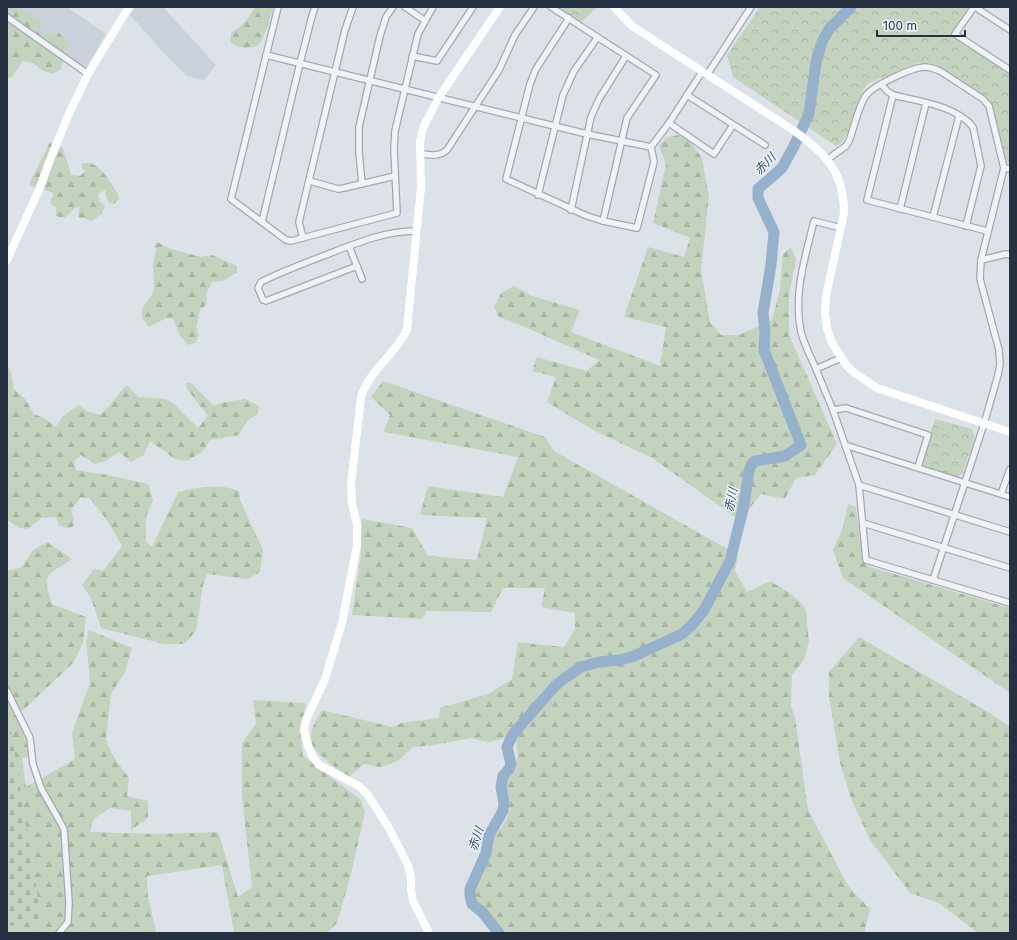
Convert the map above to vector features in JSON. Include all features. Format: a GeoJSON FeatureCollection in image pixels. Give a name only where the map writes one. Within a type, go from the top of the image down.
{"type":"FeatureCollection","features":[{"type":"Feature","properties":{"kind":"street"},"geometry":{"type":"LineString","coordinates":[[7,260],[36,196],[68,116],[88,74],[129,7]]}},
{"type":"Feature","properties":{"kind":"street"},"geometry":{"type":"LineString","coordinates":[[278,7],[231,200],[286,240],[291,241],[397,213],[394,149],[395,132],[418,34],[424,20],[433,7]]}},
{"type":"Feature","properties":{"kind":"street"},"geometry":{"type":"LineString","coordinates":[[262,222],[315,7]]}},
{"type":"Feature","properties":{"kind":"street"},"geometry":{"type":"LineString","coordinates":[[303,238],[299,222],[345,30],[353,7]]}},
{"type":"Feature","properties":{"kind":"street"},"geometry":{"type":"LineString","coordinates":[[362,184],[358,152],[359,127],[380,36],[386,17],[392,7]]}},
{"type":"Feature","properties":{"kind":"street"},"geometry":{"type":"LineString","coordinates":[[405,7],[424,20]]}},
{"type":"Feature","properties":{"kind":"street"},"geometry":{"type":"LineString","coordinates":[[412,56],[437,62],[473,7]]}},
{"type":"Feature","properties":{"kind":"street"},"geometry":{"type":"LineString","coordinates":[[430,933],[413,901],[411,888],[412,877],[408,865],[389,828],[368,795],[359,786],[319,765],[308,746],[304,729],[306,720],[325,679],[342,623],[357,545],[357,524],[352,504],[351,484],[361,397],[372,374],[402,341],[408,330],[421,188],[422,131],[439,97],[500,7]]}},
{"type":"Feature","properties":{"kind":"street"},"geometry":{"type":"LineString","coordinates":[[421,154],[442,154],[447,150],[499,70],[515,35],[534,7]]}},
{"type":"Feature","properties":{"kind":"street"},"geometry":{"type":"LineString","coordinates":[[551,7],[656,75],[627,118],[603,221]]}},
{"type":"Feature","properties":{"kind":"street"},"geometry":{"type":"LineString","coordinates":[[614,7],[632,26],[793,130],[828,159],[842,186],[844,201],[841,228],[826,296],[825,313],[827,328],[832,343],[847,366],[877,388],[1010,432]]}},
{"type":"Feature","properties":{"kind":"street"},"geometry":{"type":"LineString","coordinates":[[569,18],[536,69],[530,84],[506,179],[571,210],[603,221],[637,228],[654,162],[651,147],[751,7]]}},
{"type":"Feature","properties":{"kind":"street"},"geometry":{"type":"LineString","coordinates":[[1010,30],[974,7],[956,34],[1010,70]]}},
{"type":"Feature","properties":{"kind":"street"},"geometry":{"type":"LineString","coordinates":[[7,17],[88,74]]}},
{"type":"Feature","properties":{"kind":"street"},"geometry":{"type":"LineString","coordinates":[[538,195],[554,126],[563,95],[568,82],[597,38]]}},
{"type":"Feature","properties":{"kind":"street"},"geometry":{"type":"LineString","coordinates":[[266,55],[587,134],[651,147]]}},
{"type":"Feature","properties":{"kind":"street"},"geometry":{"type":"LineString","coordinates":[[571,210],[594,108],[626,56]]}},
{"type":"Feature","properties":{"kind":"street"},"geometry":{"type":"LineString","coordinates":[[828,159],[846,146],[865,97],[870,90],[914,69],[924,67],[932,68],[983,99],[989,106],[1004,168],[987,232],[981,260],[980,279],[999,350],[1000,364],[984,424],[933,580]]}},
{"type":"Feature","properties":{"kind":"street"},"geometry":{"type":"LineString","coordinates":[[881,84],[893,95],[945,107],[969,122],[973,127],[981,166],[966,226]]}},
{"type":"Feature","properties":{"kind":"street"},"geometry":{"type":"LineString","coordinates":[[687,95],[765,145]]}},
{"type":"Feature","properties":{"kind":"street"},"geometry":{"type":"LineString","coordinates":[[893,95],[867,200],[987,232]]}},
{"type":"Feature","properties":{"kind":"street"},"geometry":{"type":"LineString","coordinates":[[900,209],[926,103]]}},
{"type":"Feature","properties":{"kind":"street"},"geometry":{"type":"LineString","coordinates":[[933,218],[959,116]]}},
{"type":"Feature","properties":{"kind":"street"},"geometry":{"type":"LineString","coordinates":[[669,123],[714,154],[733,125]]}},
{"type":"Feature","properties":{"kind":"street"},"geometry":{"type":"LineString","coordinates":[[1004,168],[1010,169]]}},
{"type":"Feature","properties":{"kind":"street"},"geometry":{"type":"LineString","coordinates":[[310,181],[338,189],[395,176]]}},
{"type":"Feature","properties":{"kind":"street"},"geometry":{"type":"LineString","coordinates":[[841,228],[814,221],[798,290],[797,311],[801,333],[833,410],[859,485],[866,560],[1010,603]]}},
{"type":"Feature","properties":{"kind":"street"},"geometry":{"type":"LineString","coordinates":[[357,266],[266,301],[263,300],[258,288],[261,282],[278,274],[349,246],[392,233],[417,231]]}},
{"type":"Feature","properties":{"kind":"street"},"geometry":{"type":"LineString","coordinates":[[349,246],[362,279]]}},
{"type":"Feature","properties":{"kind":"street"},"geometry":{"type":"LineString","coordinates":[[981,260],[1006,254],[1010,255]]}},
{"type":"Feature","properties":{"kind":"street"},"geometry":{"type":"LineString","coordinates":[[816,369],[841,358]]}},
{"type":"Feature","properties":{"kind":"street"},"geometry":{"type":"LineString","coordinates":[[833,410],[846,408],[928,435],[918,467]]}},
{"type":"Feature","properties":{"kind":"street"},"geometry":{"type":"LineString","coordinates":[[845,445],[1010,496]]}},
{"type":"Feature","properties":{"kind":"street"},"geometry":{"type":"LineString","coordinates":[[1001,494],[1010,469]]}},
{"type":"Feature","properties":{"kind":"street"},"geometry":{"type":"LineString","coordinates":[[859,485],[1010,532]]}},
{"type":"Feature","properties":{"kind":"street"},"geometry":{"type":"LineString","coordinates":[[863,523],[944,546],[1010,568]]}},
{"type":"Feature","properties":{"kind":"street"},"geometry":{"type":"LineString","coordinates":[[7,691],[30,738],[34,764],[41,788],[64,829],[69,903],[68,922],[59,933]]}},
{"type":"Feature","properties":{"kind":"shaded area"},"geometry":{"type":"Polygon","coordinates":[[[7,7],[67,7],[106,34],[85,70],[46,41],[7,7]]]}},
{"type":"Feature","properties":{"kind":"shaded area"},"geometry":{"type":"Polygon","coordinates":[[[136,7],[163,7],[216,65],[204,80],[187,76],[162,51],[130,15],[136,7]]]}},
{"type":"Feature","properties":{"kind":"green space"},"geometry":{"type":"Polygon","coordinates":[[[7,7],[18,7],[41,21],[42,25],[38,32],[41,35],[59,33],[68,42],[61,69],[53,74],[43,71],[33,63],[23,61],[12,77],[7,78],[7,7]]]}},
{"type":"Feature","properties":{"kind":"green space"},"geometry":{"type":"Polygon","coordinates":[[[255,7],[274,7],[262,41],[257,46],[249,48],[237,46],[230,42],[231,33],[245,21],[255,7]]]}},
{"type":"Feature","properties":{"kind":"green space"},"geometry":{"type":"Polygon","coordinates":[[[558,7],[598,7],[581,22],[558,7]]]}},
{"type":"Feature","properties":{"kind":"green space"},"geometry":{"type":"Polygon","coordinates":[[[760,7],[969,7],[950,35],[1010,74],[1010,164],[1006,161],[993,107],[982,95],[930,63],[917,63],[869,83],[860,98],[846,136],[836,146],[733,77],[727,55],[760,7]]]}},
{"type":"Feature","properties":{"kind":"green space"},"geometry":{"type":"Polygon","coordinates":[[[679,135],[691,143],[702,158],[709,196],[701,270],[710,322],[721,335],[739,335],[772,320],[780,289],[783,254],[791,247],[796,259],[789,296],[789,335],[837,444],[815,475],[796,478],[785,499],[761,494],[749,509],[745,524],[652,458],[593,430],[547,402],[556,377],[532,371],[537,357],[587,371],[599,360],[499,317],[494,307],[501,293],[514,286],[532,296],[580,310],[571,332],[660,366],[666,327],[624,317],[648,247],[684,257],[690,238],[653,223],[666,164],[659,146],[667,137],[679,135]]]}},
{"type":"Feature","properties":{"kind":"green space"},"geometry":{"type":"Polygon","coordinates":[[[50,142],[63,148],[71,175],[80,176],[85,171],[82,168],[82,164],[88,163],[94,165],[99,168],[108,178],[118,194],[119,199],[114,204],[108,202],[105,190],[98,194],[100,202],[105,205],[102,214],[91,221],[84,218],[79,218],[78,214],[80,206],[75,208],[65,218],[56,216],[56,208],[50,203],[54,194],[29,184],[50,142]]]}},
{"type":"Feature","properties":{"kind":"green space"},"geometry":{"type":"Polygon","coordinates":[[[157,242],[168,248],[201,257],[212,255],[237,266],[237,272],[223,281],[212,282],[206,294],[206,305],[200,310],[196,329],[199,335],[195,343],[188,345],[180,336],[173,319],[166,318],[149,327],[142,318],[142,308],[152,295],[154,286],[153,266],[156,249],[154,246],[157,242]]]}},
{"type":"Feature","properties":{"kind":"green space"},"geometry":{"type":"Polygon","coordinates":[[[7,365],[11,373],[14,389],[25,399],[34,414],[44,418],[56,427],[63,416],[79,405],[87,411],[100,415],[127,385],[139,397],[166,399],[175,405],[198,428],[208,416],[187,389],[186,383],[191,383],[214,406],[224,402],[245,399],[259,406],[257,414],[247,421],[239,435],[210,440],[203,451],[187,461],[175,459],[150,441],[144,455],[131,462],[119,452],[105,461],[95,464],[81,455],[74,461],[76,470],[148,484],[153,500],[146,517],[146,542],[152,547],[178,492],[201,487],[216,486],[239,491],[240,500],[263,550],[260,572],[248,579],[207,574],[203,585],[196,631],[184,644],[164,644],[101,628],[91,598],[82,585],[94,569],[103,571],[122,546],[99,509],[89,498],[80,498],[71,510],[74,519],[73,527],[66,528],[59,525],[56,517],[41,518],[28,529],[19,528],[7,520],[7,365]]]}},
{"type":"Feature","properties":{"kind":"green space"},"geometry":{"type":"Polygon","coordinates":[[[383,381],[545,437],[554,451],[738,555],[735,571],[747,592],[770,581],[790,593],[805,607],[809,641],[804,660],[792,675],[791,706],[795,717],[808,810],[848,886],[870,909],[864,933],[501,933],[494,922],[475,903],[472,891],[479,879],[490,842],[506,821],[510,810],[506,779],[516,764],[518,754],[514,736],[489,742],[471,738],[434,745],[413,747],[399,760],[380,767],[364,764],[349,777],[316,751],[311,740],[311,736],[314,724],[322,710],[393,727],[401,723],[439,718],[440,708],[488,694],[512,679],[518,642],[564,647],[575,629],[575,613],[541,607],[545,588],[503,588],[491,612],[427,611],[422,619],[352,615],[361,554],[362,519],[412,528],[428,556],[477,560],[487,518],[420,515],[428,486],[503,497],[518,457],[384,432],[390,415],[371,397],[383,381]]]}},
{"type":"Feature","properties":{"kind":"green space"},"geometry":{"type":"Polygon","coordinates":[[[935,419],[972,429],[975,438],[962,474],[957,477],[924,466],[921,462],[935,419]]]}},
{"type":"Feature","properties":{"kind":"green space"},"geometry":{"type":"Polygon","coordinates":[[[848,504],[856,507],[862,559],[867,566],[1010,608],[1010,693],[843,578],[833,550],[842,531],[848,504]]]}},
{"type":"Feature","properties":{"kind":"green space"},"geometry":{"type":"Polygon","coordinates":[[[47,542],[72,559],[52,572],[47,580],[52,604],[86,617],[83,643],[73,663],[19,714],[30,756],[22,758],[26,787],[75,759],[72,733],[90,682],[86,640],[89,630],[132,648],[125,672],[111,694],[106,740],[113,756],[129,778],[127,796],[148,801],[148,818],[131,830],[131,811],[110,808],[93,821],[91,832],[157,834],[218,832],[238,897],[252,887],[242,797],[242,743],[256,723],[253,700],[306,703],[300,732],[303,756],[361,800],[365,812],[351,874],[337,923],[327,933],[234,933],[222,865],[147,876],[148,897],[156,933],[7,933],[7,927],[41,917],[7,757],[7,571],[22,567],[32,551],[47,542]]]}},
{"type":"Feature","properties":{"kind":"green space"},"geometry":{"type":"Polygon","coordinates":[[[859,637],[990,713],[1010,727],[1010,933],[978,933],[939,903],[910,893],[870,840],[850,796],[840,763],[829,697],[829,672],[859,637]]]}},
{"type":"Feature","properties":{"kind":"green space"},"geometry":{"type":"Polygon","coordinates":[[[7,722],[11,731],[41,918],[7,927],[7,722]]]}},
{"type":"Feature","properties":{"kind":"waterway","name":"赤川"},"geometry":{"type":"LineString","coordinates":[[499,933],[482,912],[472,904],[470,889],[486,853],[489,835],[503,811],[504,803],[501,787],[503,776],[511,764],[507,747],[513,734],[555,686],[581,667],[599,662],[620,660],[634,656],[682,634],[692,625],[704,610],[730,561],[744,505],[751,465],[755,461],[785,456],[801,445],[764,350],[765,333],[763,313],[771,265],[774,232],[758,198],[758,189],[782,168],[794,146],[809,114],[816,62],[822,42],[829,29],[851,7]]}}]}
